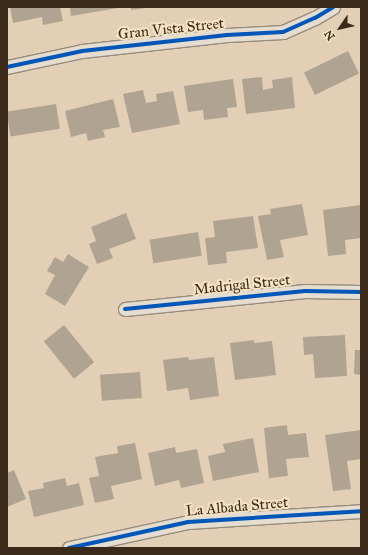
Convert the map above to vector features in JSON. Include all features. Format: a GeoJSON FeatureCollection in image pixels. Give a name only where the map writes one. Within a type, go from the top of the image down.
{"type":"FeatureCollection","features":[{"type":"Feature","properties":{"kind":"street","name":"Gran Vista Street"},"geometry":{"type":"LineString","coordinates":[[7,67],[82,51],[227,34],[283,32],[315,18],[333,7]]}},
{"type":"Feature","properties":{"kind":"street","name":"Madrigal Street"},"geometry":{"type":"LineString","coordinates":[[125,309],[305,291],[361,292]]}},
{"type":"Feature","properties":{"kind":"street","name":"La Albada Street"},"geometry":{"type":"LineString","coordinates":[[70,548],[188,522],[361,511]]}},
{"type":"Feature","properties":{"kind":"building"},"geometry":{"type":"Polygon","coordinates":[[[10,7],[60,7],[63,21],[43,25],[42,17],[13,23],[10,7]]]}},
{"type":"Feature","properties":{"kind":"building"},"geometry":{"type":"Polygon","coordinates":[[[70,7],[118,7],[118,8],[71,16],[70,7]]]}},
{"type":"Feature","properties":{"kind":"building"},"geometry":{"type":"Polygon","coordinates":[[[131,7],[146,7],[146,8],[131,10],[131,7]]]}},
{"type":"Feature","properties":{"kind":"building"},"geometry":{"type":"Polygon","coordinates":[[[348,51],[359,73],[315,95],[304,72],[348,51]]]}},
{"type":"Feature","properties":{"kind":"building"},"geometry":{"type":"Polygon","coordinates":[[[262,77],[263,90],[273,88],[272,80],[292,77],[295,108],[246,114],[242,79],[262,77]]]}},
{"type":"Feature","properties":{"kind":"building"},"geometry":{"type":"Polygon","coordinates":[[[233,79],[237,107],[227,108],[228,117],[204,120],[203,110],[188,112],[184,86],[233,79]]]}},
{"type":"Feature","properties":{"kind":"building"},"geometry":{"type":"Polygon","coordinates":[[[143,90],[146,103],[157,101],[156,94],[173,91],[180,124],[132,133],[123,94],[143,90]]]}},
{"type":"Feature","properties":{"kind":"building"},"geometry":{"type":"Polygon","coordinates":[[[113,99],[120,127],[103,130],[105,137],[88,141],[86,133],[71,137],[65,111],[113,99]]]}},
{"type":"Feature","properties":{"kind":"building"},"geometry":{"type":"Polygon","coordinates":[[[56,104],[60,129],[11,137],[7,112],[56,104]]]}},
{"type":"Feature","properties":{"kind":"building"},"geometry":{"type":"Polygon","coordinates":[[[302,204],[308,235],[280,240],[284,257],[267,260],[258,216],[271,214],[270,209],[302,204]]]}},
{"type":"Feature","properties":{"kind":"building"},"geometry":{"type":"Polygon","coordinates":[[[361,205],[361,238],[345,240],[346,254],[328,256],[323,210],[361,205]]]}},
{"type":"Feature","properties":{"kind":"building"},"geometry":{"type":"Polygon","coordinates":[[[126,213],[136,239],[109,249],[113,258],[97,264],[89,244],[96,241],[91,227],[126,213]]]}},
{"type":"Feature","properties":{"kind":"building"},"geometry":{"type":"Polygon","coordinates":[[[253,216],[258,248],[226,252],[227,263],[208,265],[205,238],[215,237],[213,221],[253,216]]]}},
{"type":"Feature","properties":{"kind":"building"},"geometry":{"type":"Polygon","coordinates":[[[198,232],[202,256],[153,263],[150,240],[198,232]]]}},
{"type":"Feature","properties":{"kind":"building"},"geometry":{"type":"Polygon","coordinates":[[[68,254],[89,267],[65,306],[45,294],[55,275],[47,271],[55,257],[63,262],[68,254]]]}},
{"type":"Feature","properties":{"kind":"building"},"geometry":{"type":"Polygon","coordinates":[[[64,325],[94,362],[74,379],[44,341],[64,325]]]}},
{"type":"Feature","properties":{"kind":"building"},"geometry":{"type":"Polygon","coordinates":[[[345,335],[347,376],[315,378],[313,354],[304,355],[303,337],[345,335]]]}},
{"type":"Feature","properties":{"kind":"building"},"geometry":{"type":"Polygon","coordinates":[[[254,340],[254,343],[272,341],[276,375],[235,380],[230,343],[254,340]]]}},
{"type":"Feature","properties":{"kind":"building"},"geometry":{"type":"Polygon","coordinates":[[[355,350],[361,350],[361,375],[354,374],[355,350]]]}},
{"type":"Feature","properties":{"kind":"building"},"geometry":{"type":"Polygon","coordinates":[[[188,357],[189,360],[214,357],[219,396],[190,400],[188,388],[167,391],[163,360],[188,357]]]}},
{"type":"Feature","properties":{"kind":"building"},"geometry":{"type":"Polygon","coordinates":[[[140,372],[142,398],[102,401],[100,375],[140,372]]]}},
{"type":"Feature","properties":{"kind":"building"},"geometry":{"type":"Polygon","coordinates":[[[287,425],[288,435],[306,433],[309,457],[286,459],[288,476],[269,478],[264,428],[287,425]]]}},
{"type":"Feature","properties":{"kind":"building"},"geometry":{"type":"Polygon","coordinates":[[[361,430],[361,459],[347,461],[351,489],[333,491],[325,435],[361,430]]]}},
{"type":"Feature","properties":{"kind":"building"},"geometry":{"type":"Polygon","coordinates":[[[253,438],[259,472],[213,481],[208,456],[225,452],[223,444],[253,438]]]}},
{"type":"Feature","properties":{"kind":"building"},"geometry":{"type":"Polygon","coordinates":[[[135,443],[142,479],[111,486],[114,499],[95,503],[89,478],[99,476],[95,457],[118,453],[117,446],[135,443]]]}},
{"type":"Feature","properties":{"kind":"building"},"geometry":{"type":"Polygon","coordinates":[[[175,447],[176,453],[197,449],[204,483],[181,488],[179,480],[155,486],[148,453],[175,447]]]}},
{"type":"Feature","properties":{"kind":"building"},"geometry":{"type":"Polygon","coordinates":[[[14,470],[26,499],[7,507],[7,473],[14,470]]]}},
{"type":"Feature","properties":{"kind":"building"},"geometry":{"type":"Polygon","coordinates":[[[65,478],[67,486],[79,483],[84,505],[34,517],[28,491],[44,488],[43,483],[65,478]]]}},
{"type":"Feature","properties":{"kind":"cycle path"},"geometry":{"type":"LineString","coordinates":[[7,67],[82,51],[227,35],[283,32],[315,18],[333,7]]}},
{"type":"Feature","properties":{"kind":"cycle path"},"geometry":{"type":"LineString","coordinates":[[125,309],[305,291],[361,292]]}},
{"type":"Feature","properties":{"kind":"cycle path"},"geometry":{"type":"LineString","coordinates":[[69,548],[188,522],[361,511]]}}]}
